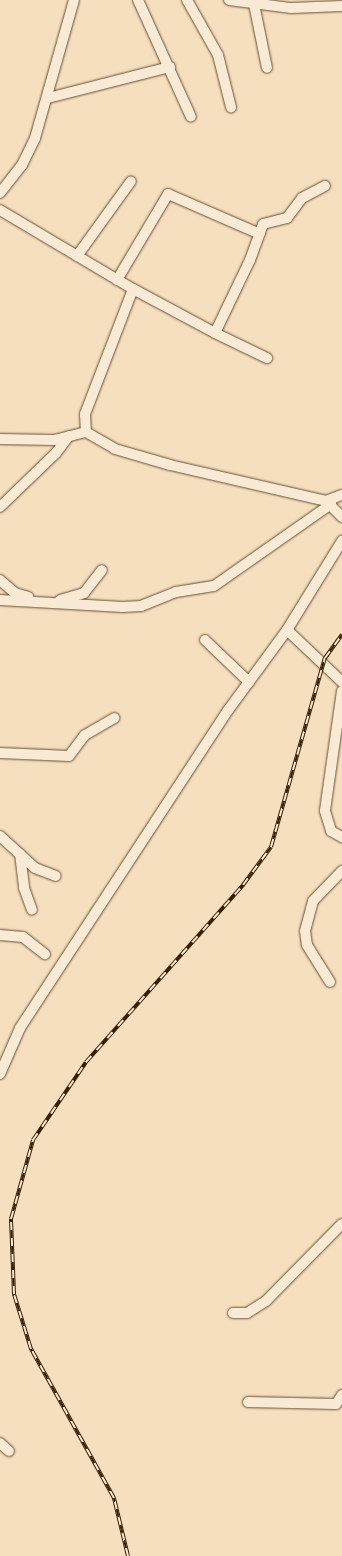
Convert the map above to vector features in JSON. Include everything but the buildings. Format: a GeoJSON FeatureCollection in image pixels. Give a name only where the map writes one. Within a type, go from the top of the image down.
{"type":"FeatureCollection","features":[{"type":"Feature","properties":{"kind":"street"},"geometry":{"type":"LineString","coordinates":[[0,193],[22,165],[48,98],[74,0]]}},
{"type":"Feature","properties":{"kind":"street"},"geometry":{"type":"LineString","coordinates":[[138,0],[191,117]]}},
{"type":"Feature","properties":{"kind":"street"},"geometry":{"type":"LineString","coordinates":[[187,0],[218,55],[232,107]]}},
{"type":"Feature","properties":{"kind":"street"},"geometry":{"type":"LineString","coordinates":[[229,0],[254,4],[342,6]]}},
{"type":"Feature","properties":{"kind":"street"},"geometry":{"type":"LineString","coordinates":[[254,4],[267,68]]}},
{"type":"Feature","properties":{"kind":"street"},"geometry":{"type":"LineString","coordinates":[[48,98],[170,68]]}},
{"type":"Feature","properties":{"kind":"street"},"geometry":{"type":"LineString","coordinates":[[76,256],[131,182]]}},
{"type":"Feature","properties":{"kind":"street"},"geometry":{"type":"LineString","coordinates":[[215,333],[260,234],[263,224],[287,218],[302,198],[325,186]]}},
{"type":"Feature","properties":{"kind":"street"},"geometry":{"type":"LineString","coordinates":[[117,280],[168,194],[260,234]]}},
{"type":"Feature","properties":{"kind":"street"},"geometry":{"type":"LineString","coordinates":[[0,210],[133,290],[266,358]]}},
{"type":"Feature","properties":{"kind":"street"},"geometry":{"type":"LineString","coordinates":[[86,432],[85,414],[133,290]]}},
{"type":"Feature","properties":{"kind":"street"},"geometry":{"type":"LineString","coordinates":[[0,439],[54,440],[86,432],[116,449],[170,465],[329,503],[342,517]]}},
{"type":"Feature","properties":{"kind":"street"},"geometry":{"type":"LineString","coordinates":[[0,508],[69,436]]}},
{"type":"Feature","properties":{"kind":"street"},"geometry":{"type":"LineString","coordinates":[[0,600],[123,607],[141,606],[176,592],[214,586],[342,495]]}},
{"type":"Feature","properties":{"kind":"street"},"geometry":{"type":"LineString","coordinates":[[0,1074],[20,1028],[249,682],[287,630],[342,541]]}},
{"type":"Feature","properties":{"kind":"street"},"geometry":{"type":"LineString","coordinates":[[0,580],[15,593],[34,599],[59,600],[84,592],[102,570]]}},
{"type":"Feature","properties":{"kind":"street"},"geometry":{"type":"LineString","coordinates":[[287,630],[340,677]]}},
{"type":"Feature","properties":{"kind":"street"},"geometry":{"type":"LineString","coordinates":[[205,640],[249,682]]}},
{"type":"Feature","properties":{"kind":"street"},"geometry":{"type":"LineString","coordinates":[[342,691],[325,811],[331,831],[342,837]]}},
{"type":"Feature","properties":{"kind":"street"},"geometry":{"type":"LineString","coordinates":[[0,753],[69,756],[85,735],[114,718]]}},
{"type":"Feature","properties":{"kind":"street"},"geometry":{"type":"LineString","coordinates":[[0,836],[35,868],[56,876]]}},
{"type":"Feature","properties":{"kind":"street"},"geometry":{"type":"LineString","coordinates":[[20,854],[24,888],[32,910]]}},
{"type":"Feature","properties":{"kind":"street"},"geometry":{"type":"LineString","coordinates":[[330,982],[307,945],[305,931],[313,901],[342,871]]}},
{"type":"Feature","properties":{"kind":"street"},"geometry":{"type":"LineString","coordinates":[[0,935],[23,937],[45,954]]}},
{"type":"Feature","properties":{"kind":"street"},"geometry":{"type":"LineString","coordinates":[[233,1313],[247,1313],[260,1307],[342,1224]]}},
{"type":"Feature","properties":{"kind":"street"},"geometry":{"type":"LineString","coordinates":[[248,1402],[336,1404],[342,1395]]}},
{"type":"Feature","properties":{"kind":"street"},"geometry":{"type":"LineString","coordinates":[[0,1443],[10,1451]]}},
{"type":"Feature","properties":{"kind":"railway"},"geometry":{"type":"LineString","coordinates":[[128,1556],[114,1498],[31,1349],[14,1294],[11,1219],[33,1140],[86,1062],[243,885],[271,847],[325,658],[342,635]]}}]}
